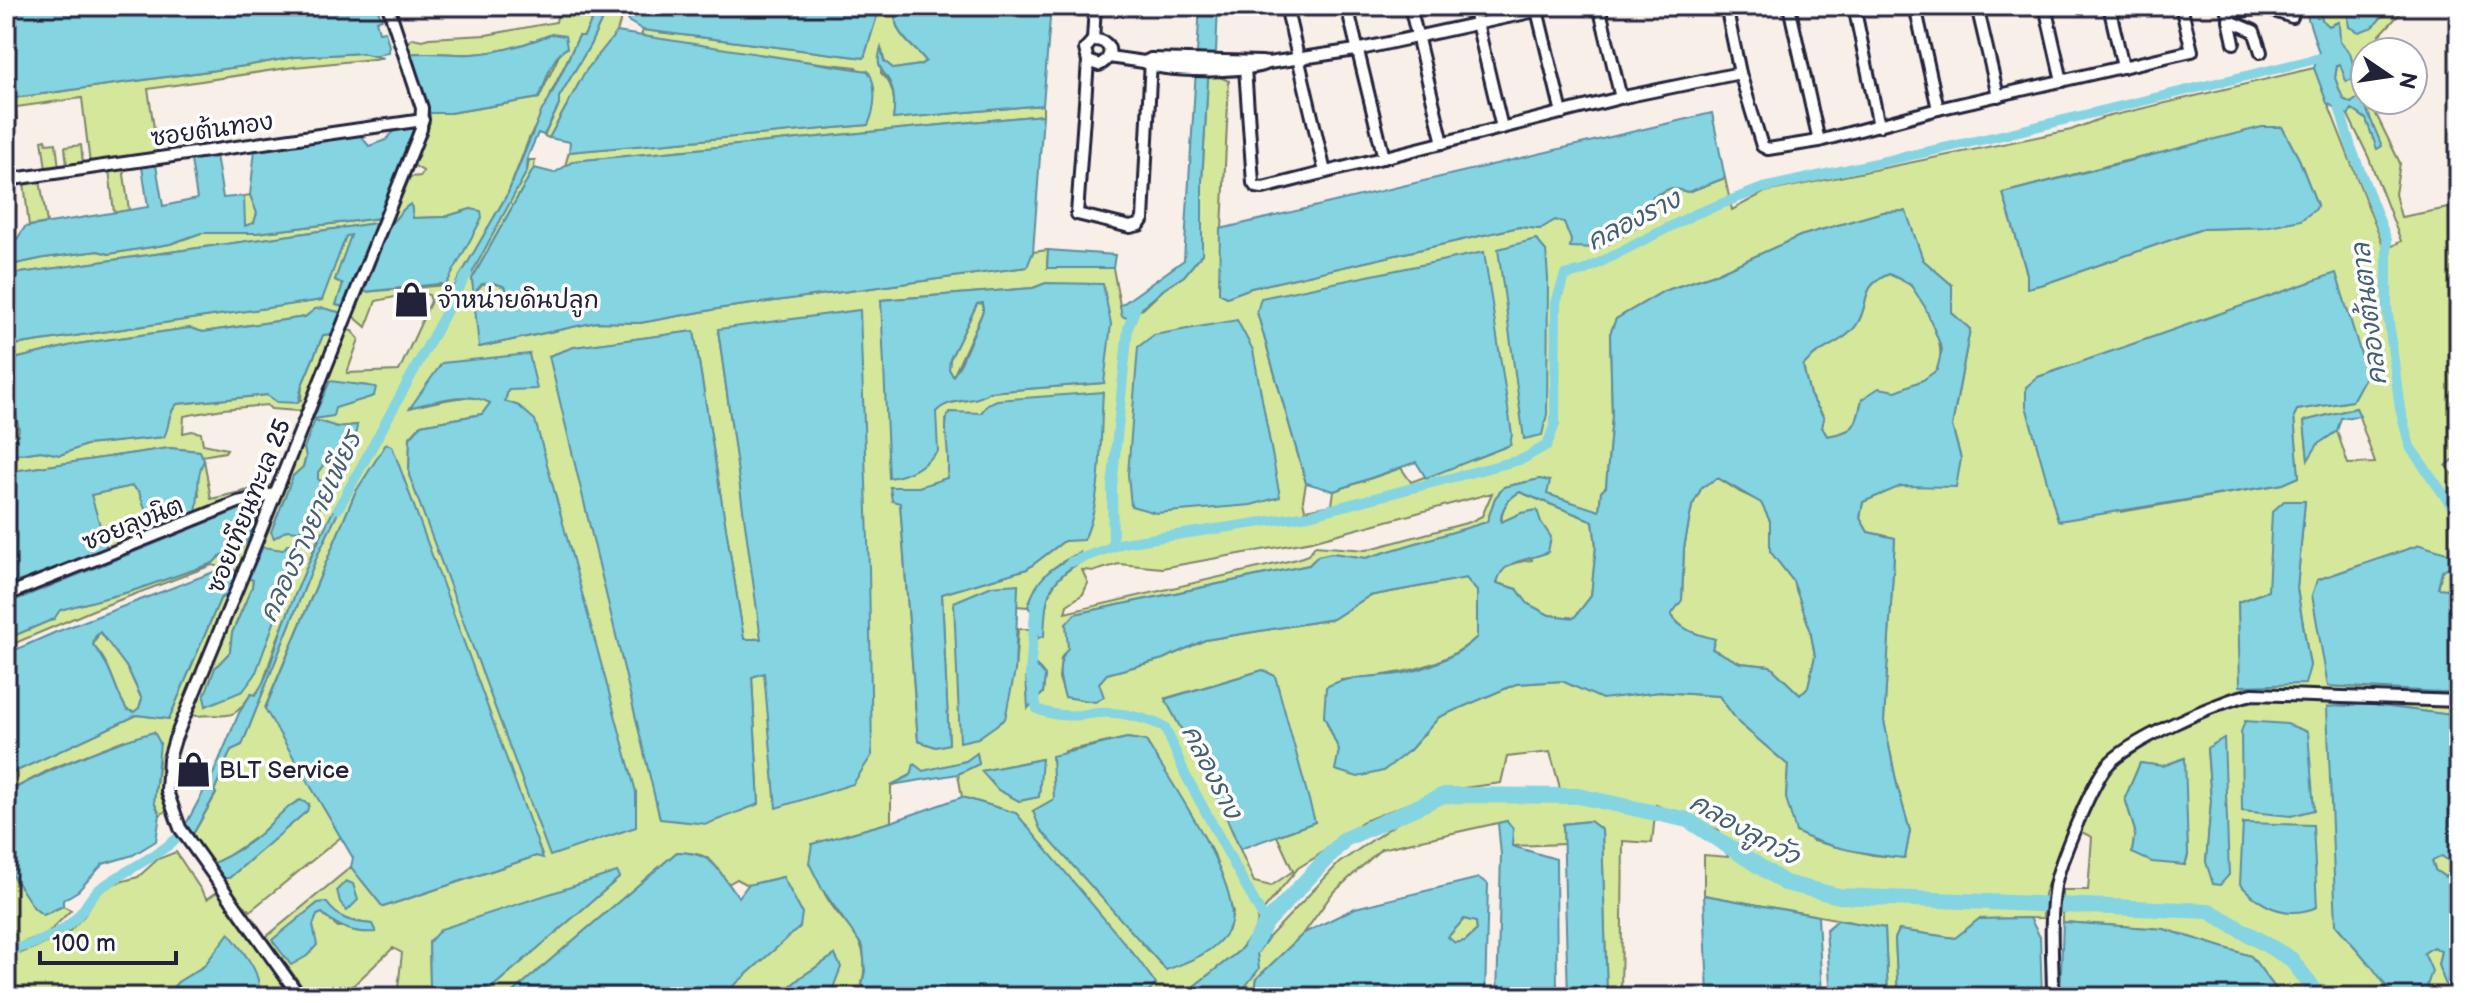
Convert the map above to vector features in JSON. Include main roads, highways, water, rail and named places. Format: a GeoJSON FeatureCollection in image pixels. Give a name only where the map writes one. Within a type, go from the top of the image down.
{"type":"FeatureCollection","features":[{"type":"Feature","properties":{"kind":"water"},"geometry":{"type":"Polygon","coordinates":[[[6,6],[233,6],[238,13],[253,14],[306,6],[376,6],[382,19],[376,21],[379,32],[385,31],[389,46],[388,52],[374,56],[362,53],[294,57],[6,99],[6,6]]]}},
{"type":"Feature","properties":{"kind":"water"},"geometry":{"type":"Polygon","coordinates":[[[599,6],[608,6],[590,45],[559,97],[559,105],[544,135],[538,133],[528,156],[527,171],[471,275],[468,274],[464,283],[455,285],[508,193],[542,110],[579,36],[584,36],[599,6]]]}},
{"type":"Feature","properties":{"kind":"water"},"geometry":{"type":"Polygon","coordinates":[[[633,6],[880,6],[864,58],[643,30],[628,21],[633,6]]]}},
{"type":"Feature","properties":{"kind":"water"},"geometry":{"type":"Polygon","coordinates":[[[897,6],[1051,6],[1043,105],[893,119],[893,93],[879,65],[881,48],[884,61],[894,69],[920,65],[926,61],[899,31],[895,15],[897,6]]]}},
{"type":"Feature","properties":{"kind":"water"},"geometry":{"type":"Polygon","coordinates":[[[1200,6],[1218,6],[1215,75],[1208,79],[1202,181],[1202,254],[1184,276],[1129,319],[1122,316],[1120,306],[1184,260],[1200,6]]]}},
{"type":"Feature","properties":{"kind":"water"},"geometry":{"type":"Polygon","coordinates":[[[2304,6],[2318,6],[2322,20],[2329,26],[2339,22],[2340,42],[2349,52],[2349,80],[2346,81],[2340,64],[2337,65],[2335,78],[2343,99],[2349,102],[2348,115],[2327,103],[2314,68],[2319,53],[2304,6]]]}},
{"type":"Feature","properties":{"kind":"water"},"geometry":{"type":"Polygon","coordinates":[[[2347,6],[2391,6],[2373,27],[2359,32],[2349,27],[2347,6]]]}},
{"type":"Feature","properties":{"kind":"water"},"geometry":{"type":"Polygon","coordinates":[[[617,32],[868,71],[874,91],[874,105],[868,125],[569,152],[570,142],[549,138],[585,72],[617,32]]]}},
{"type":"Feature","properties":{"kind":"water"},"geometry":{"type":"Polygon","coordinates":[[[552,34],[565,36],[567,48],[553,63],[539,98],[450,113],[430,113],[408,54],[492,52],[552,34]]]}},
{"type":"Feature","properties":{"kind":"water"},"geometry":{"type":"Polygon","coordinates":[[[1712,113],[1725,178],[1688,192],[1671,188],[1653,196],[1649,215],[1633,230],[1599,248],[1570,247],[1571,240],[1564,222],[1555,220],[1540,229],[1519,227],[1251,288],[1227,297],[1219,293],[1220,229],[1712,113]]]}},
{"type":"Feature","properties":{"kind":"water"},"geometry":{"type":"Polygon","coordinates":[[[1043,115],[1033,252],[1027,267],[723,308],[640,323],[596,322],[479,347],[472,279],[534,168],[554,173],[574,161],[1043,115]],[[482,284],[476,291],[477,298],[504,304],[509,292],[503,286],[482,284]]]}},
{"type":"Feature","properties":{"kind":"water"},"geometry":{"type":"Polygon","coordinates":[[[2362,116],[2369,116],[2382,146],[2377,149],[2366,119],[2362,116]]]}},
{"type":"Feature","properties":{"kind":"water"},"geometry":{"type":"Polygon","coordinates":[[[414,127],[407,153],[380,218],[256,233],[201,233],[170,244],[109,254],[98,251],[44,258],[6,266],[6,241],[17,239],[25,227],[148,207],[142,167],[156,165],[163,206],[197,199],[191,160],[216,155],[223,198],[244,196],[245,226],[254,223],[257,213],[250,195],[255,150],[360,135],[369,146],[386,140],[394,130],[414,127]]]}},
{"type":"Feature","properties":{"kind":"water"},"geometry":{"type":"Polygon","coordinates":[[[2262,127],[2282,127],[2299,159],[2317,205],[2301,220],[2264,227],[2202,229],[2027,288],[2027,274],[2003,193],[2262,127]]]}},
{"type":"Feature","properties":{"kind":"water"},"geometry":{"type":"Polygon","coordinates":[[[411,204],[413,218],[444,217],[471,209],[481,211],[482,218],[446,285],[364,292],[390,224],[411,204]]]}},
{"type":"Feature","properties":{"kind":"water"},"geometry":{"type":"Polygon","coordinates":[[[1906,211],[1923,260],[1952,285],[1952,313],[1970,329],[1952,426],[1961,459],[1956,487],[1901,486],[1863,502],[1860,518],[1868,532],[1895,538],[1884,721],[1910,831],[1905,858],[1835,847],[1796,832],[1786,798],[1788,765],[1739,723],[1719,696],[1660,692],[1602,699],[1562,681],[1516,684],[1439,717],[1410,750],[1383,771],[1358,777],[1335,770],[1339,750],[1324,716],[1326,687],[1355,678],[1415,671],[1444,660],[1470,643],[1477,637],[1477,591],[1466,578],[1369,596],[1333,619],[1205,640],[1163,659],[1107,674],[1099,683],[1104,697],[1095,702],[1065,697],[1060,666],[1068,648],[1066,624],[1075,614],[1309,565],[1318,556],[1332,553],[1366,558],[1487,522],[1495,498],[1504,487],[1540,479],[1550,481],[1547,494],[1599,511],[1601,492],[1606,487],[1612,416],[1610,334],[1616,319],[1664,291],[1718,273],[1800,236],[1883,212],[1906,211]],[[1889,274],[1869,290],[1861,316],[1852,331],[1803,366],[1810,395],[1824,418],[1822,427],[1827,436],[1853,426],[1862,399],[1879,388],[1896,391],[1923,380],[1937,370],[1942,349],[1925,307],[1910,284],[1889,274]],[[1718,478],[1702,487],[1692,506],[1684,548],[1682,600],[1671,615],[1685,628],[1715,639],[1712,649],[1740,663],[1770,666],[1800,695],[1808,687],[1815,656],[1810,629],[1793,581],[1770,551],[1770,521],[1761,503],[1718,478]],[[1520,492],[1504,509],[1501,522],[1537,510],[1551,537],[1548,552],[1510,565],[1504,569],[1497,583],[1517,589],[1528,604],[1549,615],[1574,618],[1591,596],[1596,546],[1593,521],[1520,492]]]}},
{"type":"Feature","properties":{"kind":"water"},"geometry":{"type":"Polygon","coordinates":[[[376,223],[344,307],[336,305],[343,284],[335,280],[351,235],[346,236],[322,300],[6,346],[6,275],[376,223]]]}},
{"type":"Feature","properties":{"kind":"water"},"geometry":{"type":"Polygon","coordinates":[[[1536,239],[1546,251],[1548,278],[1547,414],[1542,435],[1524,439],[1498,249],[1536,239]]]}},
{"type":"Feature","properties":{"kind":"water"},"geometry":{"type":"Polygon","coordinates":[[[1048,250],[1115,255],[1113,268],[1047,268],[1048,250]]]}},
{"type":"Feature","properties":{"kind":"water"},"geometry":{"type":"Polygon","coordinates":[[[1484,252],[1512,434],[1510,445],[1426,478],[1416,462],[1334,491],[1306,483],[1257,312],[1261,298],[1484,252]]]}},
{"type":"Feature","properties":{"kind":"water"},"geometry":{"type":"Polygon","coordinates":[[[2336,273],[2367,374],[2352,401],[2297,410],[2294,416],[2299,477],[2283,484],[2058,521],[2026,406],[2026,387],[2038,377],[2336,273]]]}},
{"type":"Feature","properties":{"kind":"water"},"geometry":{"type":"Polygon","coordinates":[[[1046,283],[1103,284],[1111,324],[1104,383],[989,392],[948,404],[936,412],[938,451],[916,469],[889,478],[881,300],[1033,288],[1046,283]],[[983,303],[977,304],[950,359],[949,369],[953,376],[961,363],[983,311],[983,303]]]}},
{"type":"Feature","properties":{"kind":"water"},"geometry":{"type":"Polygon","coordinates":[[[315,309],[342,313],[333,334],[323,335],[302,385],[298,403],[277,402],[267,395],[177,404],[171,412],[164,437],[86,445],[60,455],[41,451],[6,456],[6,361],[77,344],[190,328],[203,332],[305,317],[315,309]],[[9,412],[7,417],[9,439],[16,443],[19,429],[15,412],[9,412]]]}},
{"type":"Feature","properties":{"kind":"water"},"geometry":{"type":"Polygon","coordinates":[[[860,310],[872,755],[853,784],[776,808],[764,673],[752,677],[759,804],[707,824],[660,819],[549,356],[574,347],[694,331],[744,639],[761,639],[718,329],[860,310]]]}},
{"type":"Feature","properties":{"kind":"water"},"geometry":{"type":"Polygon","coordinates":[[[1237,320],[1253,350],[1280,497],[1251,505],[1156,513],[1131,506],[1128,474],[1138,347],[1154,335],[1237,320]]]}},
{"type":"Feature","properties":{"kind":"water"},"geometry":{"type":"Polygon","coordinates":[[[529,354],[537,389],[508,390],[505,401],[519,406],[535,420],[636,792],[636,827],[550,856],[409,475],[410,438],[421,425],[482,414],[490,403],[461,397],[410,408],[442,363],[529,354]]]}},
{"type":"Feature","properties":{"kind":"water"},"geometry":{"type":"Polygon","coordinates":[[[330,381],[376,387],[374,396],[335,408],[333,416],[313,419],[330,381]]]}},
{"type":"Feature","properties":{"kind":"water"},"geometry":{"type":"Polygon","coordinates":[[[1103,392],[1098,487],[1084,540],[1064,541],[1027,569],[942,594],[949,744],[936,747],[918,741],[900,503],[892,501],[890,487],[919,487],[947,478],[946,428],[949,412],[981,413],[988,404],[997,400],[1103,392]]]}},
{"type":"Feature","properties":{"kind":"water"},"geometry":{"type":"Polygon","coordinates":[[[2356,408],[2360,416],[2341,418],[2337,431],[2318,444],[2308,460],[2304,421],[2356,408]]]}},
{"type":"Feature","properties":{"kind":"water"},"geometry":{"type":"Polygon","coordinates":[[[315,420],[337,427],[357,425],[354,439],[344,457],[324,464],[318,472],[318,479],[322,482],[330,481],[316,516],[299,531],[287,530],[274,538],[271,532],[293,476],[303,467],[306,457],[304,448],[315,420]]]}},
{"type":"Feature","properties":{"kind":"water"},"geometry":{"type":"Polygon","coordinates":[[[386,444],[392,446],[543,858],[536,856],[383,907],[351,867],[353,858],[265,709],[355,493],[386,444]]]}},
{"type":"Feature","properties":{"kind":"water"},"geometry":{"type":"Polygon","coordinates":[[[169,448],[200,451],[204,460],[196,513],[153,530],[139,492],[132,486],[91,495],[107,549],[12,584],[6,570],[6,472],[169,448]]]}},
{"type":"Feature","properties":{"kind":"water"},"geometry":{"type":"Polygon","coordinates":[[[346,496],[318,554],[242,745],[231,750],[214,791],[216,793],[192,836],[186,824],[214,772],[239,713],[264,680],[309,561],[339,499],[346,496]]]}},
{"type":"Feature","properties":{"kind":"water"},"geometry":{"type":"Polygon","coordinates":[[[2284,501],[2305,501],[2297,589],[2310,666],[2305,684],[2240,686],[2238,602],[2268,591],[2272,512],[2284,501]]]}},
{"type":"Feature","properties":{"kind":"water"},"geometry":{"type":"Polygon","coordinates":[[[250,505],[258,509],[256,518],[247,541],[237,551],[221,555],[213,563],[132,591],[60,610],[54,619],[6,639],[6,604],[250,505]]]}},
{"type":"Feature","properties":{"kind":"water"},"geometry":{"type":"Polygon","coordinates":[[[288,544],[298,544],[300,551],[255,675],[243,691],[206,706],[204,697],[215,668],[230,652],[232,633],[252,587],[253,580],[248,578],[263,547],[283,550],[288,544]]]}},
{"type":"Feature","properties":{"kind":"water"},"geometry":{"type":"Polygon","coordinates":[[[2420,545],[2450,554],[2457,562],[2442,571],[2438,588],[2459,590],[2459,693],[2328,686],[2312,595],[2317,580],[2420,545]]]}},
{"type":"Feature","properties":{"kind":"water"},"geometry":{"type":"Polygon","coordinates":[[[1080,552],[1081,561],[1061,576],[1050,592],[1044,636],[1038,638],[1034,614],[1028,607],[1036,587],[1054,568],[1080,552]]]}},
{"type":"Feature","properties":{"kind":"water"},"geometry":{"type":"Polygon","coordinates":[[[224,568],[238,571],[231,592],[220,599],[169,719],[137,715],[6,776],[6,654],[224,568]],[[100,632],[93,645],[105,662],[127,710],[134,712],[142,699],[128,669],[100,632]]]}},
{"type":"Feature","properties":{"kind":"water"},"geometry":{"type":"Polygon","coordinates":[[[1018,584],[1015,671],[1005,719],[978,738],[960,742],[954,602],[992,586],[1018,584]]]}},
{"type":"Feature","properties":{"kind":"water"},"geometry":{"type":"Polygon","coordinates":[[[1036,665],[1045,676],[1043,693],[1028,708],[1026,676],[1036,665]]]}},
{"type":"Feature","properties":{"kind":"water"},"geometry":{"type":"Polygon","coordinates":[[[1263,670],[1275,676],[1315,822],[1240,849],[1219,800],[1165,699],[1263,670]]]}},
{"type":"Feature","properties":{"kind":"water"},"geometry":{"type":"Polygon","coordinates":[[[2366,704],[2459,716],[2459,991],[2446,985],[2438,965],[2441,951],[2433,947],[2424,953],[2432,971],[2427,986],[2433,997],[2390,997],[2390,991],[2372,967],[2336,925],[2327,707],[2366,704]],[[2442,856],[2432,861],[2435,870],[2445,877],[2450,872],[2451,863],[2442,856]]]}},
{"type":"Feature","properties":{"kind":"water"},"geometry":{"type":"Polygon","coordinates":[[[2245,721],[2287,724],[2308,732],[2314,810],[2291,816],[2242,811],[2241,732],[2245,721]]]}},
{"type":"Feature","properties":{"kind":"water"},"geometry":{"type":"Polygon","coordinates":[[[154,732],[160,743],[154,802],[160,815],[156,841],[133,855],[103,864],[78,891],[63,900],[63,906],[43,915],[34,908],[6,866],[6,793],[78,758],[154,732]]]}},
{"type":"Feature","properties":{"kind":"water"},"geometry":{"type":"Polygon","coordinates":[[[1127,738],[1146,741],[1187,807],[1217,864],[1232,913],[1228,930],[1216,945],[1166,970],[1040,829],[1033,811],[1054,799],[1052,756],[1127,738]]]}},
{"type":"Feature","properties":{"kind":"water"},"geometry":{"type":"Polygon","coordinates":[[[2224,738],[2229,875],[2220,885],[2213,884],[2206,862],[2211,801],[2207,748],[2224,738]]]}},
{"type":"Feature","properties":{"kind":"water"},"geometry":{"type":"Polygon","coordinates":[[[977,753],[979,764],[958,774],[891,785],[911,775],[914,764],[923,771],[966,761],[977,753]]]}},
{"type":"Feature","properties":{"kind":"water"},"geometry":{"type":"Polygon","coordinates":[[[2185,758],[2188,855],[2185,865],[2152,862],[2132,853],[2135,831],[2125,798],[2140,763],[2163,766],[2185,758]]]}},
{"type":"Feature","properties":{"kind":"water"},"geometry":{"type":"Polygon","coordinates":[[[1042,759],[1039,797],[1019,801],[998,790],[981,771],[1042,759]]]}},
{"type":"Feature","properties":{"kind":"water"},"geometry":{"type":"Polygon","coordinates":[[[962,797],[1016,813],[1156,984],[1144,997],[875,997],[862,985],[865,971],[863,947],[822,889],[809,863],[812,844],[891,822],[962,797]]]}},
{"type":"Feature","properties":{"kind":"water"},"geometry":{"type":"Polygon","coordinates":[[[300,800],[309,804],[307,811],[229,878],[224,878],[212,864],[250,842],[300,800]]]}},
{"type":"Feature","properties":{"kind":"water"},"geometry":{"type":"Polygon","coordinates":[[[1507,821],[1513,828],[1512,846],[1556,859],[1557,997],[1497,997],[1501,855],[1498,823],[1507,821]]]}},
{"type":"Feature","properties":{"kind":"water"},"geometry":{"type":"Polygon","coordinates":[[[1590,821],[1602,830],[1607,997],[1568,997],[1563,824],[1590,821]]]}},
{"type":"Feature","properties":{"kind":"water"},"geometry":{"type":"Polygon","coordinates":[[[2243,823],[2313,825],[2317,907],[2285,912],[2265,905],[2240,884],[2243,823]]]}},
{"type":"Feature","properties":{"kind":"water"},"geometry":{"type":"Polygon","coordinates":[[[677,852],[691,853],[708,860],[739,897],[748,885],[783,877],[802,913],[800,927],[721,997],[507,997],[677,852]]]}},
{"type":"Feature","properties":{"kind":"water"},"geometry":{"type":"Polygon","coordinates":[[[617,872],[620,877],[481,997],[425,997],[430,984],[429,942],[441,929],[617,872]]]}},
{"type":"Feature","properties":{"kind":"water"},"geometry":{"type":"Polygon","coordinates":[[[1479,878],[1488,884],[1485,997],[1254,997],[1257,978],[1304,933],[1355,908],[1479,878]],[[1464,919],[1448,937],[1455,943],[1465,941],[1477,930],[1476,922],[1464,919]]]}},
{"type":"Feature","properties":{"kind":"water"},"geometry":{"type":"Polygon","coordinates":[[[346,881],[353,884],[358,900],[347,911],[340,902],[337,890],[346,881]]]}},
{"type":"Feature","properties":{"kind":"water"},"geometry":{"type":"Polygon","coordinates":[[[1704,895],[1818,916],[1822,997],[1708,997],[1704,895]]]}},
{"type":"Feature","properties":{"kind":"water"},"geometry":{"type":"Polygon","coordinates":[[[326,902],[346,919],[372,924],[376,932],[346,928],[322,913],[317,915],[313,925],[317,945],[307,956],[291,965],[272,940],[318,903],[326,902]]]}},
{"type":"Feature","properties":{"kind":"water"},"geometry":{"type":"Polygon","coordinates":[[[2030,918],[2040,937],[2042,997],[1898,997],[1895,939],[1899,930],[1955,938],[1979,919],[2030,918]]]}},
{"type":"Feature","properties":{"kind":"water"},"geometry":{"type":"Polygon","coordinates":[[[1838,920],[1885,928],[1888,997],[1831,997],[1826,930],[1838,920]]]}},
{"type":"Feature","properties":{"kind":"water"},"geometry":{"type":"Polygon","coordinates":[[[2063,922],[2164,929],[2251,956],[2282,997],[2060,997],[2063,922]]]}},
{"type":"Feature","properties":{"kind":"water"},"geometry":{"type":"Polygon","coordinates":[[[1263,929],[1268,938],[1257,953],[1259,969],[1240,993],[1180,997],[1239,951],[1256,930],[1263,929]]]}},
{"type":"Feature","properties":{"kind":"water"},"geometry":{"type":"Polygon","coordinates":[[[229,933],[255,971],[258,997],[164,997],[178,982],[204,966],[229,933]]]}},
{"type":"Feature","properties":{"kind":"water"},"geometry":{"type":"Polygon","coordinates":[[[835,955],[841,967],[833,988],[817,997],[778,997],[801,977],[835,955]]]}},
{"type":"Feature","properties":{"kind":"waterway","name":"คลองราง"},"geometry":{"type":"LineString","coordinates":[[1071,562],[1123,543],[1309,515],[1523,459],[1547,445],[1555,424],[1556,302],[1565,275],[1583,271],[1695,214],[1763,188],[1994,137],[2324,57]]}},
{"type":"Feature","properties":{"kind":"waterway","name":"คลองต้นตาล"},"geometry":{"type":"LineString","coordinates":[[2336,97],[2351,147],[2387,240],[2387,307],[2400,409],[2410,447],[2459,516]]}},
{"type":"Feature","properties":{"kind":"waterway","name":"คลองรางยายเพียร"},"geometry":{"type":"LineString","coordinates":[[338,509],[467,274]]}},
{"type":"Feature","properties":{"kind":"waterway","name":"คลองราง"},"geometry":{"type":"LineString","coordinates":[[1113,547],[1112,487],[1128,328],[1137,305]]}},
{"type":"Feature","properties":{"kind":"waterway","name":"คลองราง"},"geometry":{"type":"LineString","coordinates":[[1035,611],[1030,674],[1037,709],[1068,716],[1124,714],[1165,727],[1185,774],[1266,923]]}},
{"type":"Feature","properties":{"kind":"waterway","name":"คลองลูกวัว"},"geometry":{"type":"LineString","coordinates":[[1252,947],[1266,923],[1345,839],[1444,795],[1578,796],[1688,820],[1785,883],[1839,896],[2209,911],[2291,959],[2320,997]]}},
{"type":"Feature","properties":{"kind":"waterway","name":"คลองรางยายเพียร"},"geometry":{"type":"LineString","coordinates":[[6,951],[38,942],[67,926],[99,889],[159,852],[189,827]]}},
{"type":"Feature","properties":{"kind":"place","name":"จำหน่ายดินปลูก"},"geometry":{"type":"Point","coordinates":[411,300]}},
{"type":"Feature","properties":{"kind":"place","name":"BLT Service"},"geometry":{"type":"Point","coordinates":[193,770]}}]}
